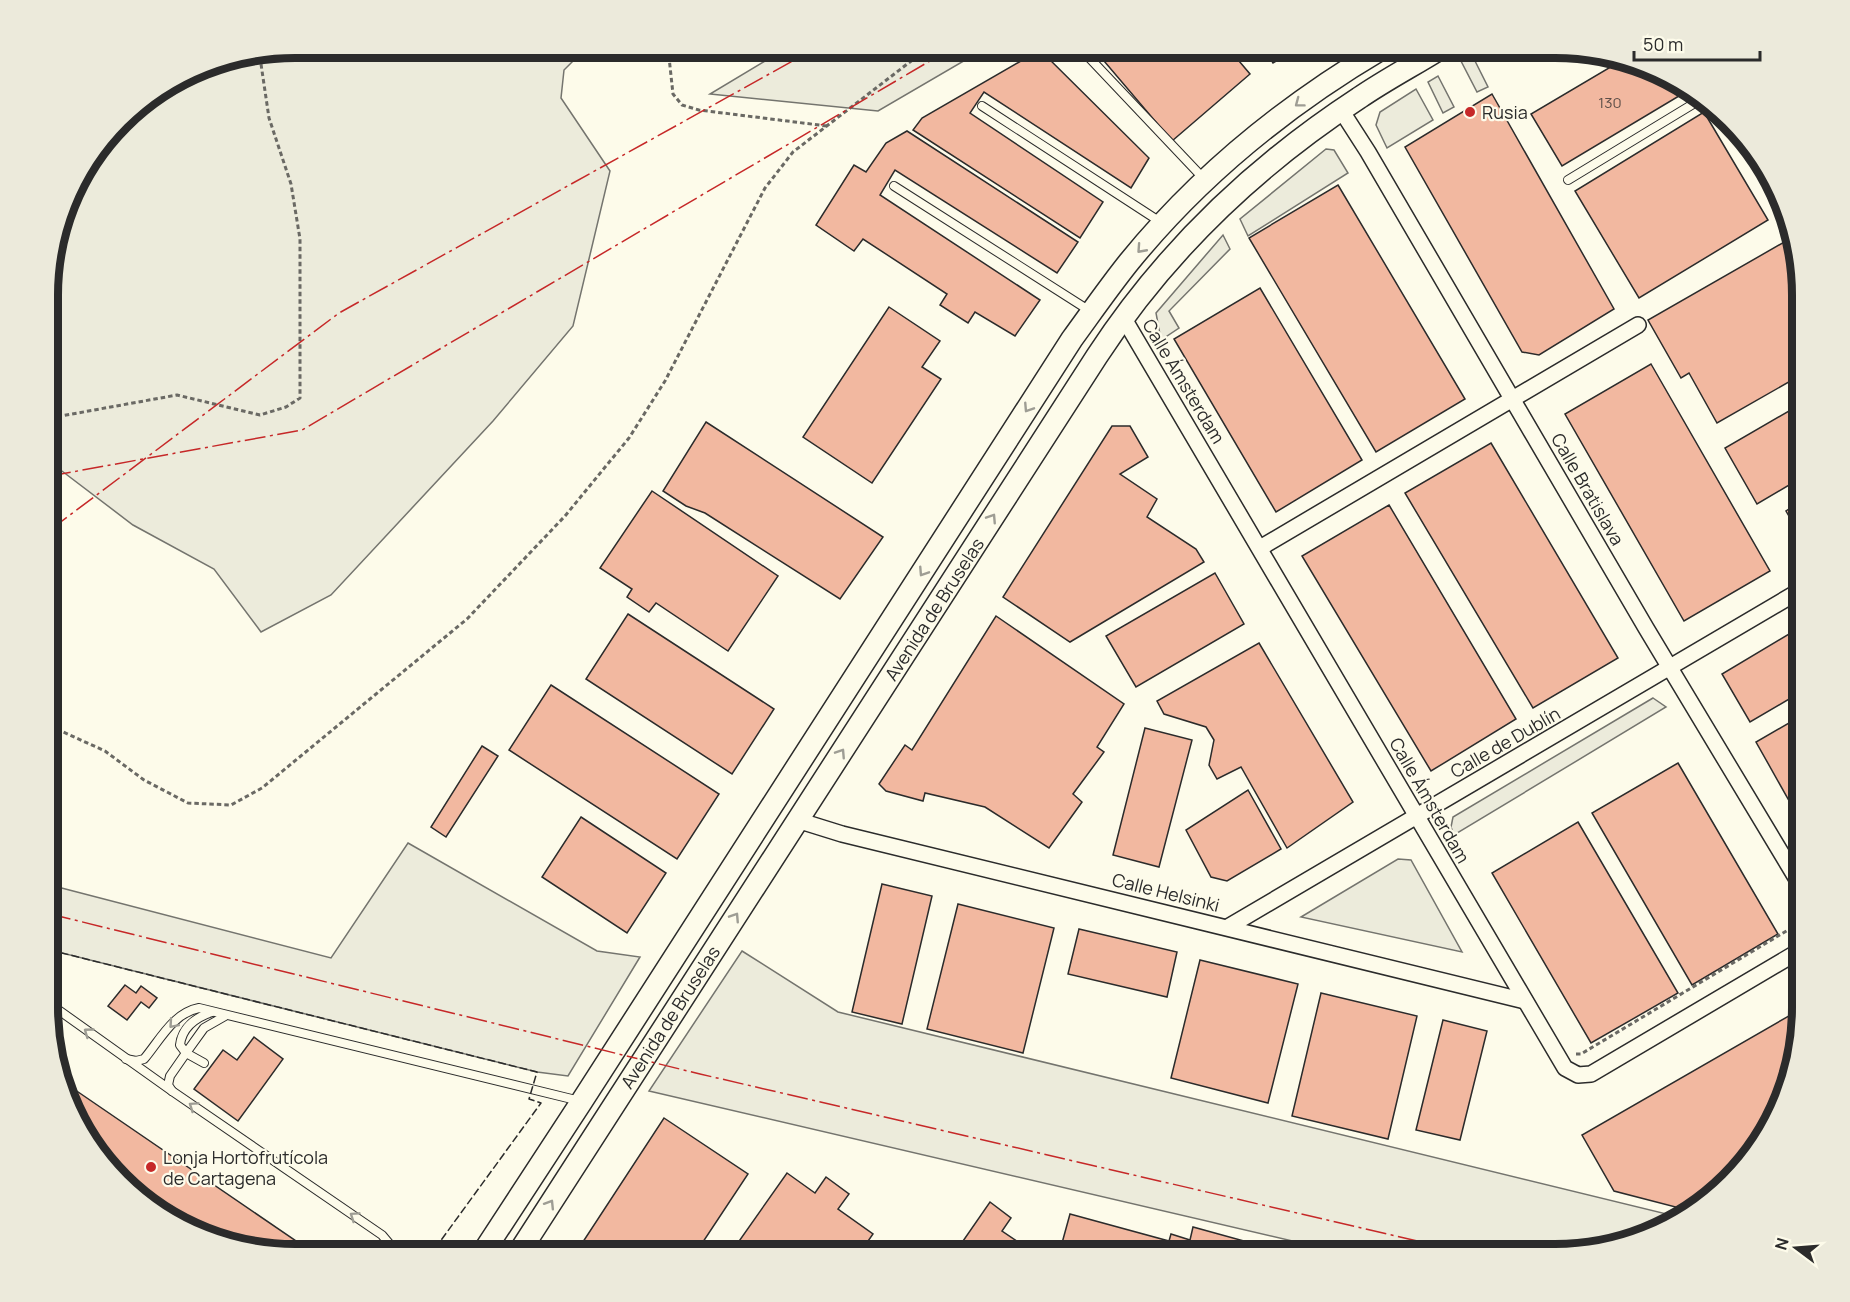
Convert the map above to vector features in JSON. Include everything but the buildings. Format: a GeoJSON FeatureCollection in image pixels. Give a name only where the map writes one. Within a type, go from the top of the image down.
{"type":"FeatureCollection","features":[{"type":"Feature","properties":{"kind":"main road","name":"Avenida de Bruselas"},"geometry":{"type":"LineString","coordinates":[[489,1244],[1097,305],[1131,260],[1206,181],[1244,147],[1325,84],[1367,58]]}},
{"type":"Feature","properties":{"kind":"main road","name":"Avenida de Bruselas"},"geometry":{"type":"LineString","coordinates":[[524,1244],[606,1114],[1123,317],[1172,257],[1215,213],[1285,151],[1341,110],[1425,58]]}},
{"type":"Feature","properties":{"kind":"main road"},"geometry":{"type":"LineString","coordinates":[[1325,84],[1341,110]]}},
{"type":"Feature","properties":{"kind":"main road"},"geometry":{"type":"LineString","coordinates":[[1097,305],[1123,317]]}},
{"type":"Feature","properties":{"kind":"main road"},"geometry":{"type":"LineString","coordinates":[[773,806],[797,820]]}},
{"type":"Feature","properties":{"kind":"main road"},"geometry":{"type":"LineString","coordinates":[[582,1101],[606,1114]]}},
{"type":"Feature","properties":{"kind":"street","name":"Calle Bratislava"},"geometry":{"type":"LineString","coordinates":[[1341,110],[1368,152],[1670,668],[1792,869]]}},
{"type":"Feature","properties":{"kind":"street","name":"Calle Ámsterdam"},"geometry":{"type":"LineString","coordinates":[[1123,317],[1565,1068],[1578,1075],[1591,1074],[1792,956]]}},
{"type":"Feature","properties":{"kind":"street"},"geometry":{"type":"LineString","coordinates":[[1260,548],[1638,325]]}},
{"type":"Feature","properties":{"kind":"street","name":"Calle de Dublín"},"geometry":{"type":"LineString","coordinates":[[1228,927],[1792,597]]}},
{"type":"Feature","properties":{"kind":"street","name":"Calle Helsinki"},"geometry":{"type":"LineString","coordinates":[[797,820],[842,834],[1525,1001]]}},
{"type":"Feature","properties":{"kind":"lane"},"geometry":{"type":"LineString","coordinates":[[1089,58],[1206,181]]}},
{"type":"Feature","properties":{"kind":"lane"},"geometry":{"type":"LineString","coordinates":[[1568,180],[1694,104]]}},
{"type":"Feature","properties":{"kind":"lane"},"geometry":{"type":"LineString","coordinates":[[982,106],[1164,224]]}},
{"type":"Feature","properties":{"kind":"lane"},"geometry":{"type":"LineString","coordinates":[[894,186],[1097,305]]}},
{"type":"Feature","properties":{"kind":"lane"},"geometry":{"type":"LineString","coordinates":[[126,1059],[136,1061],[144,1059],[177,1017],[198,1008],[582,1101]]}},
{"type":"Feature","properties":{"kind":"lane"},"geometry":{"type":"LineString","coordinates":[[58,1010],[382,1235],[390,1244]]}},
{"type":"Feature","properties":{"kind":"lane"},"geometry":{"type":"LineString","coordinates":[[204,1063],[186,1053],[180,1045],[181,1037],[190,1024],[212,1012]]}},
{"type":"Feature","properties":{"kind":"lane"},"geometry":{"type":"LineString","coordinates":[[172,1091],[168,1085],[170,1076],[186,1053],[204,1028],[225,1016]]}},
{"type":"Feature","properties":{"kind":"path"},"geometry":{"type":"LineString","coordinates":[[669,58],[673,94],[682,105],[699,110],[827,126]]}},
{"type":"Feature","properties":{"kind":"path"},"geometry":{"type":"LineString","coordinates":[[58,730],[105,751],[144,780],[188,803],[231,805],[261,788],[466,619],[565,516],[629,438],[665,381],[765,188],[793,152],[915,58]]}},
{"type":"Feature","properties":{"kind":"path"},"geometry":{"type":"LineString","coordinates":[[58,417],[177,395],[260,415],[286,407],[300,398],[300,239],[291,184],[269,118],[260,62]]}},
{"type":"Feature","properties":{"kind":"path"},"geometry":{"type":"LineString","coordinates":[[1574,1052],[1577,1055],[1581,1054],[1792,928]]}},
{"type":"Feature","properties":{"kind":"shaded area"},"geometry":{"type":"Polygon","coordinates":[[[296,58],[576,58],[564,70],[561,98],[610,171],[573,326],[493,421],[331,595],[261,632],[214,569],[133,525],[58,468],[58,296],[63,249],[71,219],[83,191],[98,164],[117,139],[151,107],[177,90],[219,71],[249,63],[296,58]]]}},
{"type":"Feature","properties":{"kind":"shaded area"},"geometry":{"type":"Polygon","coordinates":[[[770,58],[969,58],[878,111],[710,94],[770,58]]]}},
{"type":"Feature","properties":{"kind":"shaded area"},"geometry":{"type":"Polygon","coordinates":[[[1474,58],[1488,87],[1477,92],[1461,61],[1474,58]]]}},
{"type":"Feature","properties":{"kind":"shaded area"},"geometry":{"type":"Polygon","coordinates":[[[1438,76],[1454,107],[1443,113],[1428,82],[1438,76]]]}},
{"type":"Feature","properties":{"kind":"shaded area"},"geometry":{"type":"Polygon","coordinates":[[[1416,89],[1433,120],[1387,148],[1376,125],[1380,112],[1416,89]]]}},
{"type":"Feature","properties":{"kind":"shaded area"},"geometry":{"type":"Polygon","coordinates":[[[1326,149],[1334,150],[1348,173],[1248,236],[1240,219],[1326,149]]]}},
{"type":"Feature","properties":{"kind":"shaded area"},"geometry":{"type":"Polygon","coordinates":[[[1223,235],[1230,249],[1169,311],[1179,328],[1161,340],[1156,313],[1223,235]]]}},
{"type":"Feature","properties":{"kind":"shaded area"},"geometry":{"type":"Polygon","coordinates":[[[1653,698],[1666,707],[1454,835],[1451,827],[1453,817],[1653,698]]]}},
{"type":"Feature","properties":{"kind":"shaded area"},"geometry":{"type":"Polygon","coordinates":[[[408,843],[597,951],[640,957],[568,1076],[537,1072],[58,952],[58,887],[331,958],[408,843]]]}},
{"type":"Feature","properties":{"kind":"shaded area"},"geometry":{"type":"Polygon","coordinates":[[[1398,859],[1411,860],[1462,952],[1301,917],[1398,859]]]}},
{"type":"Feature","properties":{"kind":"shaded area"},"geometry":{"type":"Polygon","coordinates":[[[742,951],[838,1012],[1668,1214],[1631,1231],[1601,1239],[1570,1243],[1305,1244],[649,1091],[742,951]]]}},
{"type":"Feature","properties":{"kind":"fence"},"geometry":{"type":"LineString","coordinates":[[58,952],[537,1072],[529,1099],[541,1103],[438,1244]]}},
{"type":"Feature","properties":{"kind":"power"},"geometry":{"type":"LineString","coordinates":[[58,524],[339,313],[798,58]]}},
{"type":"Feature","properties":{"kind":"power"},"geometry":{"type":"LineString","coordinates":[[58,475],[302,430],[935,58]]}},
{"type":"Feature","properties":{"kind":"power"},"geometry":{"type":"LineString","coordinates":[[58,916],[700,1074],[1430,1244]]}},
{"type":"Feature","properties":{"kind":"place","name":"Rusia"},"geometry":{"type":"Point","coordinates":[1470,112]}},
{"type":"Feature","properties":{"kind":"place","name":"Lonja Hortofrutícola de Cartagena"},"geometry":{"type":"Point","coordinates":[151,1167]}}]}
